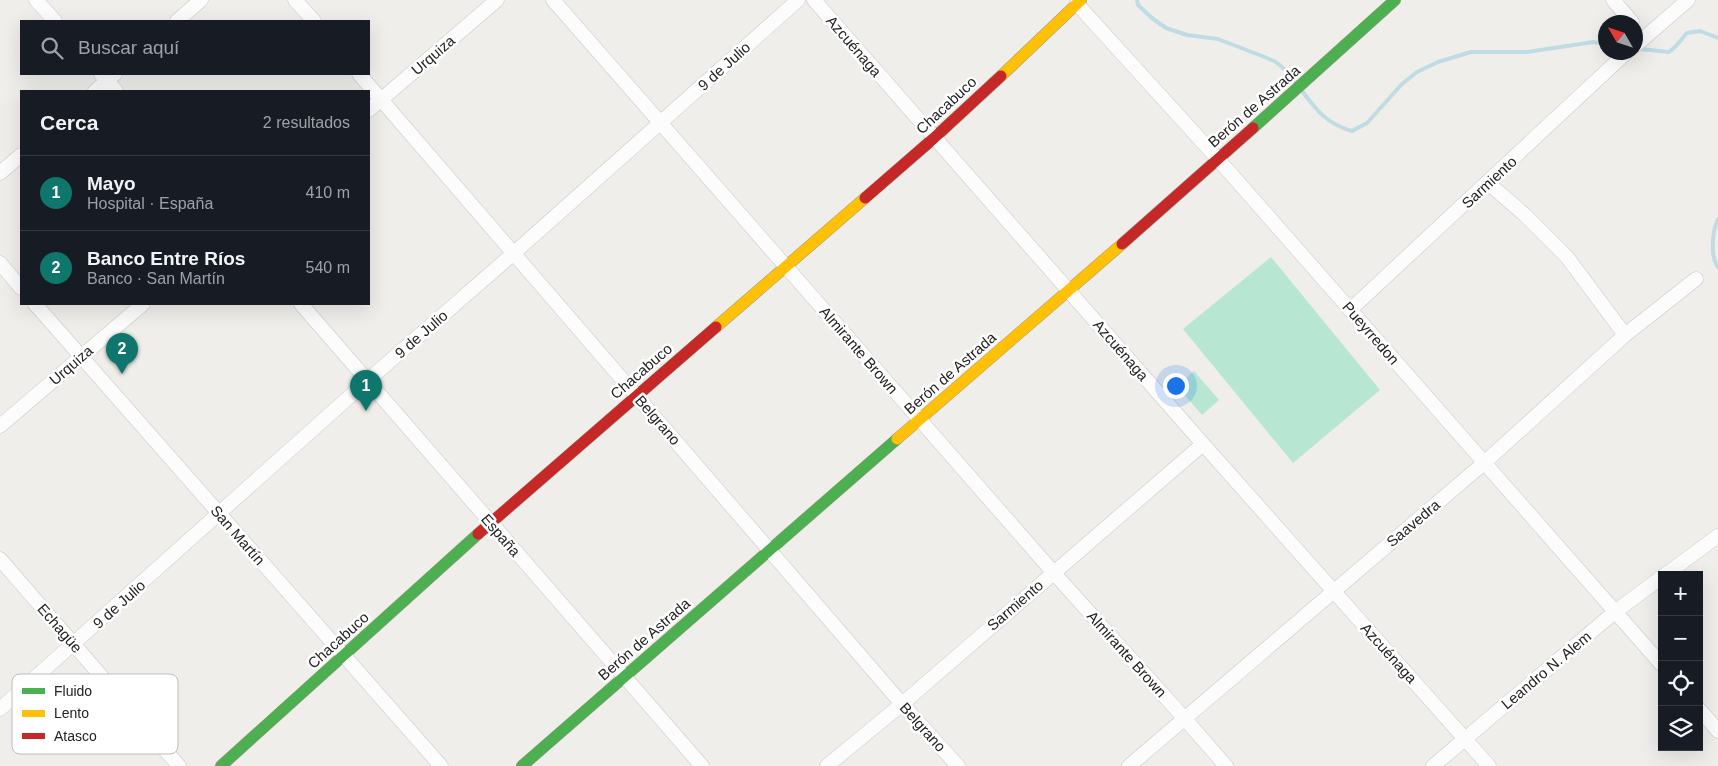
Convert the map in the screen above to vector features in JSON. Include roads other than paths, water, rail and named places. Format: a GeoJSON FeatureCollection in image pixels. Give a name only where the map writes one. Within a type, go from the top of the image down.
{"type":"FeatureCollection","features":[{"type":"Feature","properties":{"kind":"street"},"geometry":{"type":"LineString","coordinates":[[36,0],[54,20]]}},
{"type":"Feature","properties":{"kind":"street"},"geometry":{"type":"LineString","coordinates":[[178,20],[201,0]]}},
{"type":"Feature","properties":{"kind":"street"},"geometry":{"type":"LineString","coordinates":[[295,0],[313,20]]}},
{"type":"Feature","properties":{"kind":"street","name":"Urquiza"},"geometry":{"type":"LineString","coordinates":[[370,109],[497,0]]}},
{"type":"Feature","properties":{"kind":"street","name":"Almirante Brown"},"geometry":{"type":"LineString","coordinates":[[552,0],[1053,572],[1186,718],[1226,766]]}},
{"type":"Feature","properties":{"kind":"street","name":"9 de Julio"},"geometry":{"type":"LineString","coordinates":[[40,674],[367,381],[798,0]]}},
{"type":"Feature","properties":{"kind":"street","name":"Azcuénaga"},"geometry":{"type":"LineString","coordinates":[[814,0],[1203,444],[1489,766]]}},
{"type":"Feature","properties":{"kind":"street","name":"Berón de Astrada"},"geometry":{"type":"LineString","coordinates":[[522,766],[1275,109],[1395,0]]}},
{"type":"Feature","properties":{"kind":"street"},"geometry":{"type":"LineString","coordinates":[[1613,0],[1626,15]]}},
{"type":"Feature","properties":{"kind":"street"},"geometry":{"type":"LineString","coordinates":[[1643,32],[1688,0]]}},
{"type":"Feature","properties":{"kind":"street","name":"Chacabuco"},"geometry":{"type":"LineString","coordinates":[[221,766],[490,523],[934,138],[1079,2]]}},
{"type":"Feature","properties":{"kind":"street","name":"Pueyrredon"},"geometry":{"type":"LineString","coordinates":[[1079,2],[1659,661]]}},
{"type":"Feature","properties":{"kind":"street","name":"Sarmiento"},"geometry":{"type":"LineString","coordinates":[[1350,310],[1619,60]]}},
{"type":"Feature","properties":{"kind":"street","name":"Belgrano"},"geometry":{"type":"LineString","coordinates":[[360,75],[902,704],[958,766]]}},
{"type":"Feature","properties":{"kind":"street"},"geometry":{"type":"LineString","coordinates":[[96,90],[110,80]]}},
{"type":"Feature","properties":{"kind":"street"},"geometry":{"type":"LineString","coordinates":[[0,173],[20,156]]}},
{"type":"Feature","properties":{"kind":"street"},"geometry":{"type":"LineString","coordinates":[[1488,183],[1525,215],[1567,257],[1625,335]]}},
{"type":"Feature","properties":{"kind":"street"},"geometry":{"type":"LineString","coordinates":[[0,263],[20,287]]}},
{"type":"Feature","properties":{"kind":"street","name":"Saavedra"},"geometry":{"type":"LineString","coordinates":[[1129,766],[1484,463],[1625,335],[1696,279]]}},
{"type":"Feature","properties":{"kind":"street","name":"San Martín"},"geometry":{"type":"LineString","coordinates":[[36,305],[441,766]]}},
{"type":"Feature","properties":{"kind":"street","name":"Urquiza"},"geometry":{"type":"LineString","coordinates":[[0,426],[142,305]]}},
{"type":"Feature","properties":{"kind":"street","name":"España"},"geometry":{"type":"LineString","coordinates":[[302,305],[702,766]]}},
{"type":"Feature","properties":{"kind":"street","name":"Sarmiento"},"geometry":{"type":"LineString","coordinates":[[827,766],[902,704],[1203,444]]}},
{"type":"Feature","properties":{"kind":"street"},"geometry":{"type":"LineString","coordinates":[[1670,571],[1718,536]]}},
{"type":"Feature","properties":{"kind":"street","name":"Echagüe"},"geometry":{"type":"LineString","coordinates":[[0,560],[100,674]]}},
{"type":"Feature","properties":{"kind":"street","name":"Leandro N. Alem"},"geometry":{"type":"LineString","coordinates":[[1432,766],[1616,611],[1658,580]]}},
{"type":"Feature","properties":{"kind":"street","name":"9 de Julio"},"geometry":{"type":"LineString","coordinates":[[0,709],[12,698]]}},
{"type":"Feature","properties":{"kind":"street"},"geometry":{"type":"LineString","coordinates":[[1703,714],[1718,731]]}},
{"type":"Feature","properties":{"kind":"street","name":"Echagüe"},"geometry":{"type":"LineString","coordinates":[[168,754],[178,766]]}},
{"type":"Feature","properties":{"kind":"waterway"},"geometry":{"type":"LineString","coordinates":[[1137,0],[1138,5],[1166,28],[1187,35],[1218,39],[1267,58],[1276,62],[1295,81]]}},
{"type":"Feature","properties":{"kind":"waterway"},"geometry":{"type":"LineString","coordinates":[[1643,49],[1669,52],[1687,33],[1700,31],[1718,38]]}},
{"type":"Feature","properties":{"kind":"waterway"},"geometry":{"type":"LineString","coordinates":[[1302,91],[1329,121],[1352,131],[1367,123],[1402,84],[1417,72],[1438,62],[1471,52],[1527,52],[1598,43]]}},
{"type":"Feature","properties":{"kind":"waterway"},"geometry":{"type":"LineString","coordinates":[[1718,219],[1714,230],[1713,244],[1715,262],[1718,267]]}},
{"type":"Feature","properties":{"kind":"place","name":"Banco Entre Ríos"},"geometry":{"type":"Point","coordinates":[122,374]}},
{"type":"Feature","properties":{"kind":"place","name":"Mayo"},"geometry":{"type":"Point","coordinates":[366,411]}}]}
